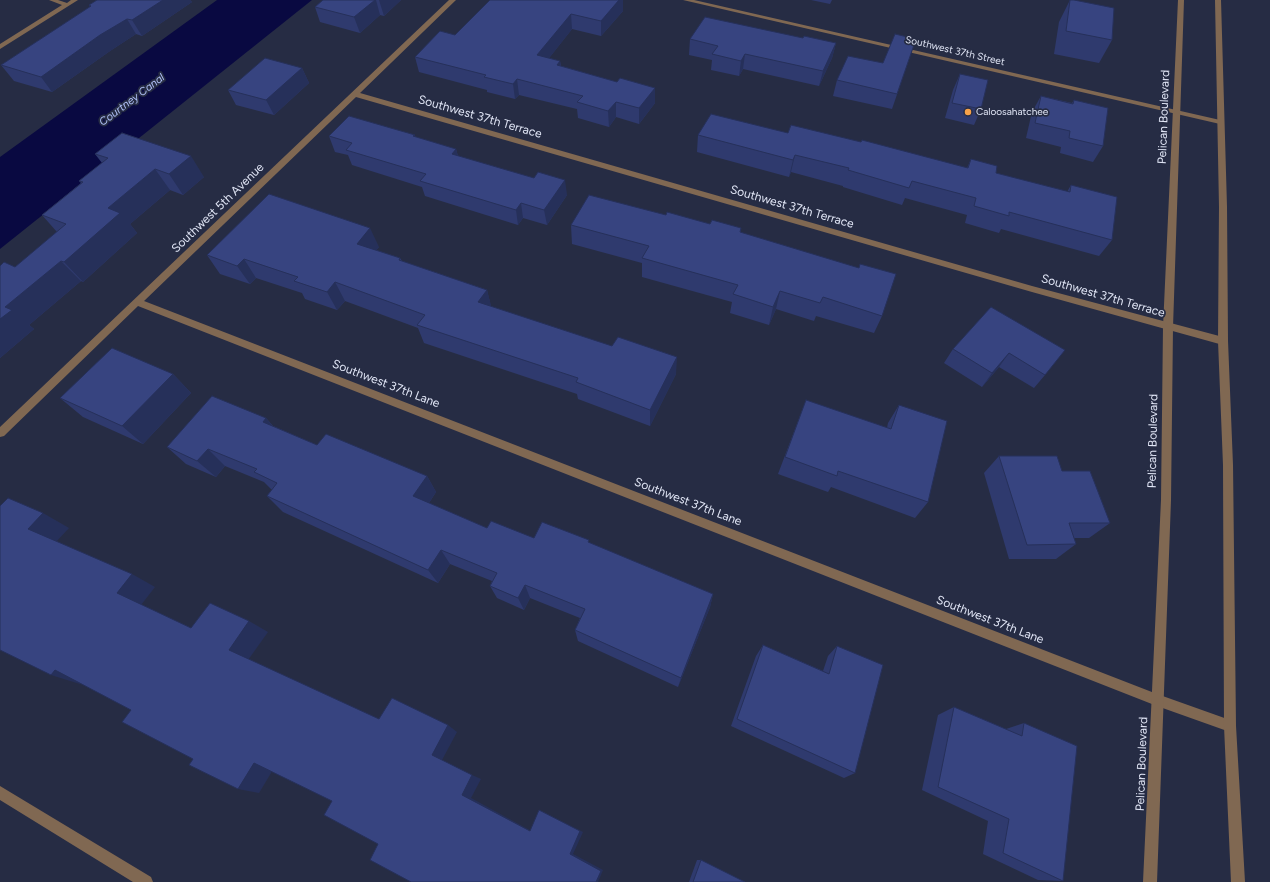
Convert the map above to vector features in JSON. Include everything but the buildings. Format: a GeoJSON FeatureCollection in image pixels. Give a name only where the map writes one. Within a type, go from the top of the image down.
{"type":"FeatureCollection","features":[{"type":"Feature","properties":{"kind":"street"},"geometry":{"type":"LineString","coordinates":[[52,0],[68,4]]}},
{"type":"Feature","properties":{"kind":"street"},"geometry":{"type":"LineString","coordinates":[[0,47],[75,0]]}},
{"type":"Feature","properties":{"kind":"street","name":"Southwest 5th Avenue"},"geometry":{"type":"LineString","coordinates":[[0,433],[453,0]]}},
{"type":"Feature","properties":{"kind":"street","name":"Southwest 37th Street"},"geometry":{"type":"LineString","coordinates":[[686,0],[1220,122]]}},
{"type":"Feature","properties":{"kind":"street","name":"Pelican Boulevard"},"geometry":{"type":"LineString","coordinates":[[1150,882],[1166,500],[1168,326],[1181,0]]}},
{"type":"Feature","properties":{"kind":"street"},"geometry":{"type":"LineString","coordinates":[[1218,0],[1223,206],[1223,341],[1228,465],[1230,726],[1238,882]]}},
{"type":"Feature","properties":{"kind":"street","name":"Southwest 37th Terrace"},"geometry":{"type":"LineString","coordinates":[[354,94],[1223,341]]}},
{"type":"Feature","properties":{"kind":"street","name":"Southwest 37th Lane"},"geometry":{"type":"LineString","coordinates":[[136,302],[1157,700],[1230,726]]}},
{"type":"Feature","properties":{"kind":"street"},"geometry":{"type":"LineString","coordinates":[[0,793],[146,882]]}},
{"type":"Feature","properties":{"kind":"water","name":"Courtney Canal"},"geometry":{"type":"Polygon","coordinates":[[[217,0],[312,0],[0,249],[0,157],[217,0]]]}},
{"type":"Feature","properties":{"kind":"place","name":"Caloosahatchee"},"geometry":{"type":"Point","coordinates":[968,112]}}]}
